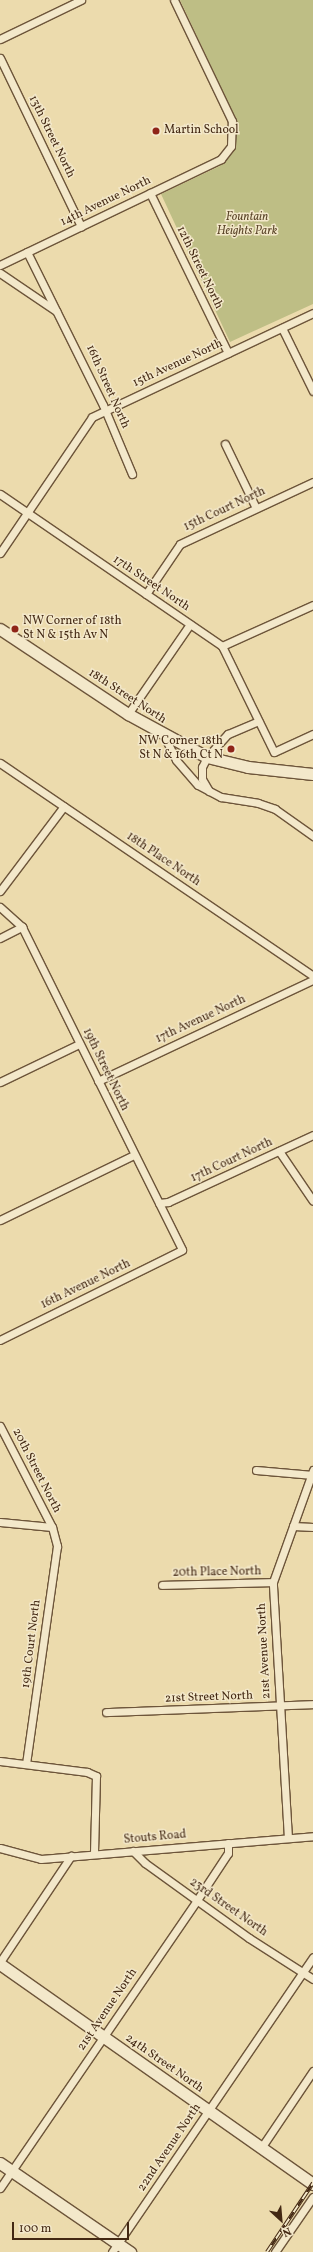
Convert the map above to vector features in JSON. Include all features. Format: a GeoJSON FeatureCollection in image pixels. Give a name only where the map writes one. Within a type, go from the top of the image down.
{"type":"FeatureCollection","features":[{"type":"Feature","properties":{"kind":"street"},"geometry":{"type":"LineString","coordinates":[[0,39],[81,0]]}},
{"type":"Feature","properties":{"kind":"street","name":"14th Avenue North"},"geometry":{"type":"LineString","coordinates":[[0,265],[221,159],[231,146],[232,121],[174,0]]}},
{"type":"Feature","properties":{"kind":"street","name":"13th Street North"},"geometry":{"type":"LineString","coordinates":[[0,58],[81,226]]}},
{"type":"Feature","properties":{"kind":"street","name":"12th Street North"},"geometry":{"type":"LineString","coordinates":[[150,193],[228,353]]}},
{"type":"Feature","properties":{"kind":"street","name":"16th Street North"},"geometry":{"type":"LineString","coordinates":[[27,252],[103,405],[103,411],[132,474]]}},
{"type":"Feature","properties":{"kind":"street"},"geometry":{"type":"LineString","coordinates":[[0,273],[57,311]]}},
{"type":"Feature","properties":{"kind":"street","name":"15th Avenue North"},"geometry":{"type":"LineString","coordinates":[[0,553],[92,417],[313,313]]}},
{"type":"Feature","properties":{"kind":"street"},"geometry":{"type":"LineString","coordinates":[[282,328],[313,392]]}},
{"type":"Feature","properties":{"kind":"street"},"geometry":{"type":"LineString","coordinates":[[225,444],[256,508]]}},
{"type":"Feature","properties":{"kind":"street","name":"15th Court North"},"geometry":{"type":"LineString","coordinates":[[146,594],[180,544],[313,482]]}},
{"type":"Feature","properties":{"kind":"street","name":"17th Street North"},"geometry":{"type":"LineString","coordinates":[[0,494],[222,646],[274,752],[313,734]]}},
{"type":"Feature","properties":{"kind":"street"},"geometry":{"type":"LineString","coordinates":[[222,646],[313,605]]}},
{"type":"Feature","properties":{"kind":"street"},"geometry":{"type":"LineString","coordinates":[[128,714],[190,624]]}},
{"type":"Feature","properties":{"kind":"street","name":"18th Street North"},"geometry":{"type":"LineString","coordinates":[[0,629],[128,714],[163,734],[176,760],[198,785],[221,797],[258,803],[275,809],[313,836]]}},
{"type":"Feature","properties":{"kind":"street"},"geometry":{"type":"LineString","coordinates":[[210,791],[202,779],[202,767],[207,757],[228,734],[258,721]]}},
{"type":"Feature","properties":{"kind":"street"},"geometry":{"type":"LineString","coordinates":[[163,734],[207,757],[248,766],[313,774]]}},
{"type":"Feature","properties":{"kind":"street","name":"18th Place North"},"geometry":{"type":"LineString","coordinates":[[0,763],[313,976]]}},
{"type":"Feature","properties":{"kind":"street"},"geometry":{"type":"LineString","coordinates":[[0,891],[64,806]]}},
{"type":"Feature","properties":{"kind":"street","name":"19th Street North"},"geometry":{"type":"LineString","coordinates":[[0,907],[22,926],[182,1250]]}},
{"type":"Feature","properties":{"kind":"street"},"geometry":{"type":"LineString","coordinates":[[0,938],[22,926]]}},
{"type":"Feature","properties":{"kind":"street","name":"17th Avenue North"},"geometry":{"type":"LineString","coordinates":[[98,1081],[313,980]]}},
{"type":"Feature","properties":{"kind":"street"},"geometry":{"type":"LineString","coordinates":[[0,1082],[79,1044]]}},
{"type":"Feature","properties":{"kind":"street","name":"17th Court North"},"geometry":{"type":"LineString","coordinates":[[159,1203],[168,1202],[313,1135]]}},
{"type":"Feature","properties":{"kind":"street"},"geometry":{"type":"LineString","coordinates":[[279,1151],[313,1201]]}},
{"type":"Feature","properties":{"kind":"street"},"geometry":{"type":"LineString","coordinates":[[0,1220],[134,1154]]}},
{"type":"Feature","properties":{"kind":"street","name":"16th Avenue North"},"geometry":{"type":"LineString","coordinates":[[0,1340],[182,1250]]}},
{"type":"Feature","properties":{"kind":"street","name":"20th Street North"},"geometry":{"type":"LineString","coordinates":[[0,1426],[52,1527]]}},
{"type":"Feature","properties":{"kind":"street"},"geometry":{"type":"LineString","coordinates":[[256,1470],[313,1473]]}},
{"type":"Feature","properties":{"kind":"street","name":"21st Avenue North"},"geometry":{"type":"LineString","coordinates":[[288,1838],[278,1706],[273,1582],[313,1473]]}},
{"type":"Feature","properties":{"kind":"street"},"geometry":{"type":"LineString","coordinates":[[0,1522],[52,1527]]}},
{"type":"Feature","properties":{"kind":"street"},"geometry":{"type":"LineString","coordinates":[[293,1526],[313,1527]]}},
{"type":"Feature","properties":{"kind":"street","name":"19th Court North"},"geometry":{"type":"LineString","coordinates":[[26,1764],[57,1546],[52,1527]]}},
{"type":"Feature","properties":{"kind":"street","name":"20th Place North"},"geometry":{"type":"LineString","coordinates":[[162,1585],[273,1582]]}},
{"type":"Feature","properties":{"kind":"street","name":"21st Street North"},"geometry":{"type":"LineString","coordinates":[[106,1712],[313,1704]]}},
{"type":"Feature","properties":{"kind":"street"},"geometry":{"type":"LineString","coordinates":[[0,1761],[87,1772],[96,1776],[94,1854]]}},
{"type":"Feature","properties":{"kind":"street","name":"Stouts Road"},"geometry":{"type":"LineString","coordinates":[[0,1848],[41,1859],[313,1836]]}},
{"type":"Feature","properties":{"kind":"street","name":"21st Avenue North"},"geometry":{"type":"LineString","coordinates":[[0,2188],[197,1900],[228,1853],[228,1843]]}},
{"type":"Feature","properties":{"kind":"street","name":"23rd Street North"},"geometry":{"type":"LineString","coordinates":[[132,1851],[145,1863],[197,1900],[313,1979]]}},
{"type":"Feature","properties":{"kind":"street"},"geometry":{"type":"LineString","coordinates":[[0,1963],[71,1856]]}},
{"type":"Feature","properties":{"kind":"street","name":"22nd Avenue North"},"geometry":{"type":"LineString","coordinates":[[115,2248],[313,1957]]}},
{"type":"Feature","properties":{"kind":"street","name":"24th Street North"},"geometry":{"type":"LineString","coordinates":[[0,1963],[313,2184]]}},
{"type":"Feature","properties":{"kind":"street"},"geometry":{"type":"LineString","coordinates":[[261,2148],[313,2071]]}},
{"type":"Feature","properties":{"kind":"street"},"geometry":{"type":"LineString","coordinates":[[0,2164],[12,2171],[115,2248],[130,2252]]}},
{"type":"Feature","properties":{"kind":"street"},"geometry":{"type":"LineString","coordinates":[[275,2252],[313,2197]]}},
{"type":"Feature","properties":{"kind":"green space","name":"Fountain Heights Park"},"geometry":{"type":"Polygon","coordinates":[[[180,0],[313,0],[313,304],[230,342],[161,194],[220,166],[238,124],[180,0]]]}},
{"type":"Feature","properties":{"kind":"railway"},"geometry":{"type":"LineString","coordinates":[[267,2252],[313,2183]]}},
{"type":"Feature","properties":{"kind":"place","name":"Martin School"},"geometry":{"type":"Point","coordinates":[156,131]}},
{"type":"Feature","properties":{"kind":"place","name":"NW Corner of 18th St N & 15th Av N"},"geometry":{"type":"Point","coordinates":[15,629]}},
{"type":"Feature","properties":{"kind":"place","name":"NW Corner 18th St N & 16th Ct N"},"geometry":{"type":"Point","coordinates":[231,749]}}]}
